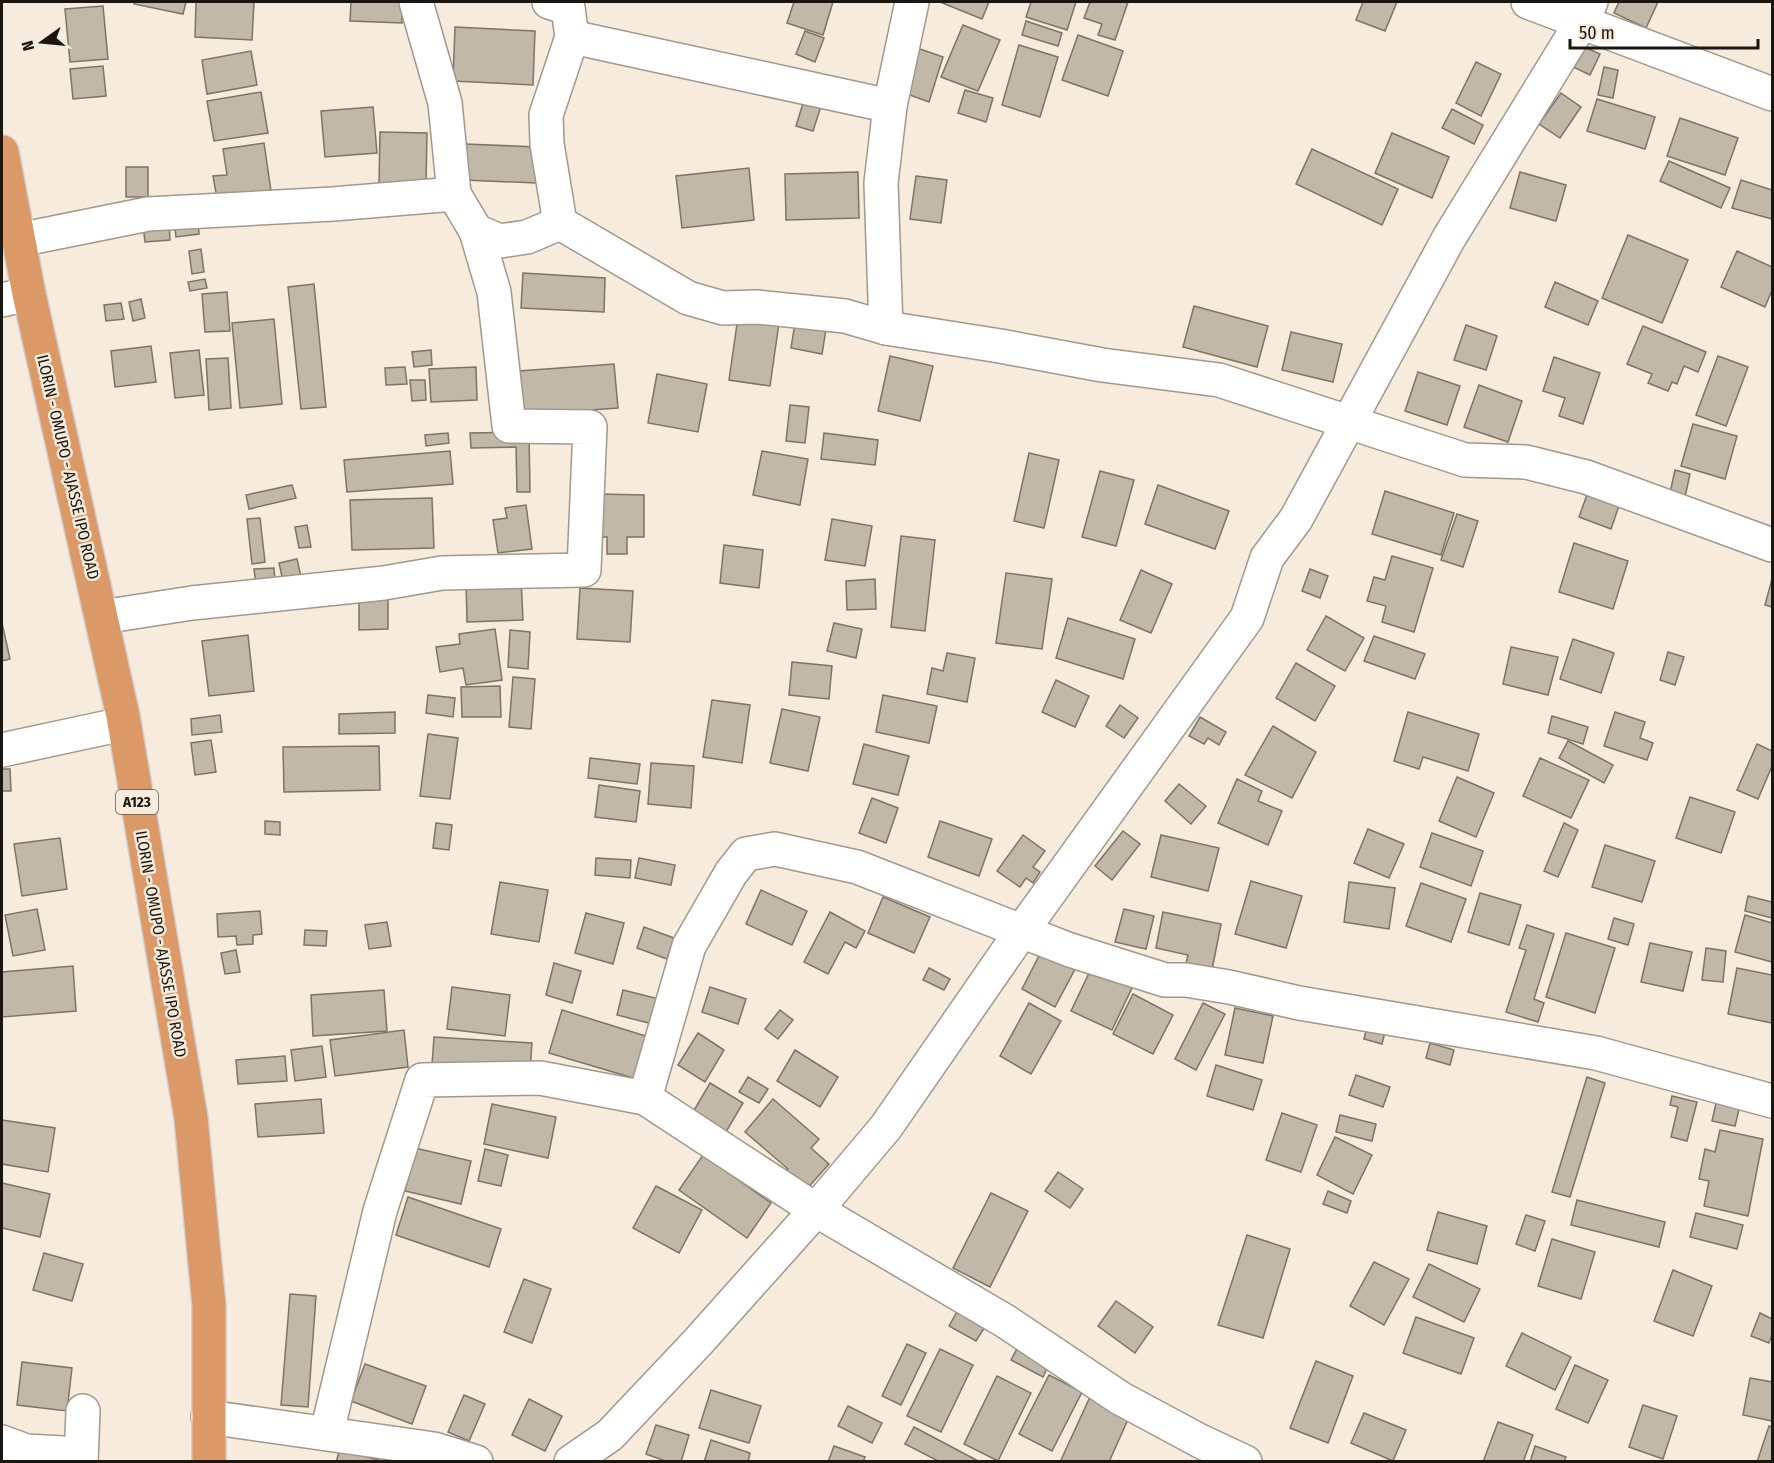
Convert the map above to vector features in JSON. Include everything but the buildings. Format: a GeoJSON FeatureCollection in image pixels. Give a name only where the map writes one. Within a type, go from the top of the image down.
{"type":"FeatureCollection","features":[{"type":"Feature","properties":{"kind":"highway","name":"ILORIN - OMUPO - AJASSE IPO ROAD"},"geometry":{"type":"LineString","coordinates":[[2,152],[19,240],[15,297],[102,617],[123,724],[191,1118],[209,1306],[209,1461]]}},
{"type":"Feature","properties":{"kind":"street"},"geometry":{"type":"LineString","coordinates":[[102,617],[192,603],[384,584],[442,573],[584,570],[590,428],[509,426],[494,292],[476,231],[454,194],[445,103],[416,2]]}},
{"type":"Feature","properties":{"kind":"street"},"geometry":{"type":"LineString","coordinates":[[549,2],[568,8],[573,37],[546,115],[547,144],[560,223]]}},
{"type":"Feature","properties":{"kind":"street"},"geometry":{"type":"LineString","coordinates":[[886,328],[882,183],[890,106],[912,2]]}},
{"type":"Feature","properties":{"kind":"street"},"geometry":{"type":"LineString","coordinates":[[1528,2],[1586,12],[1773,94]]}},
{"type":"Feature","properties":{"kind":"street"},"geometry":{"type":"LineString","coordinates":[[571,1461],[610,1435],[697,1343],[816,1210],[886,1127],[1022,932],[1247,618],[1267,558],[1296,519],[1449,238],[1586,12]]}},
{"type":"Feature","properties":{"kind":"street"},"geometry":{"type":"LineString","coordinates":[[573,37],[890,106]]}},
{"type":"Feature","properties":{"kind":"street"},"geometry":{"type":"LineString","coordinates":[[19,240],[148,214],[333,204],[454,194]]}},
{"type":"Feature","properties":{"kind":"street"},"geometry":{"type":"LineString","coordinates":[[476,231],[500,241],[526,237],[560,223]]}},
{"type":"Feature","properties":{"kind":"street"},"geometry":{"type":"LineString","coordinates":[[560,223],[688,298],[723,308],[757,307],[845,316],[886,328],[1102,365],[1219,380],[1465,460],[1526,462],[1586,477],[1773,545]]}},
{"type":"Feature","properties":{"kind":"street"},"geometry":{"type":"LineString","coordinates":[[2,750],[123,724]]}},
{"type":"Feature","properties":{"kind":"street"},"geometry":{"type":"LineString","coordinates":[[645,1098],[689,946],[731,873],[746,854],[775,849],[857,867],[1022,932],[1134,972],[1165,980],[1186,980],[1229,987],[1299,1003],[1596,1053],[1773,1101]]}},
{"type":"Feature","properties":{"kind":"street"},"geometry":{"type":"LineString","coordinates":[[327,1432],[380,1211],[422,1080],[540,1078],[645,1098],[816,1210],[1005,1321],[1120,1398],[1200,1442],[1245,1461]]}},
{"type":"Feature","properties":{"kind":"street"},"geometry":{"type":"LineString","coordinates":[[2,1442],[26,1451],[81,1457],[83,1411]]}},
{"type":"Feature","properties":{"kind":"street"},"geometry":{"type":"LineString","coordinates":[[208,1417],[327,1432],[434,1449],[476,1461]]}}]}
